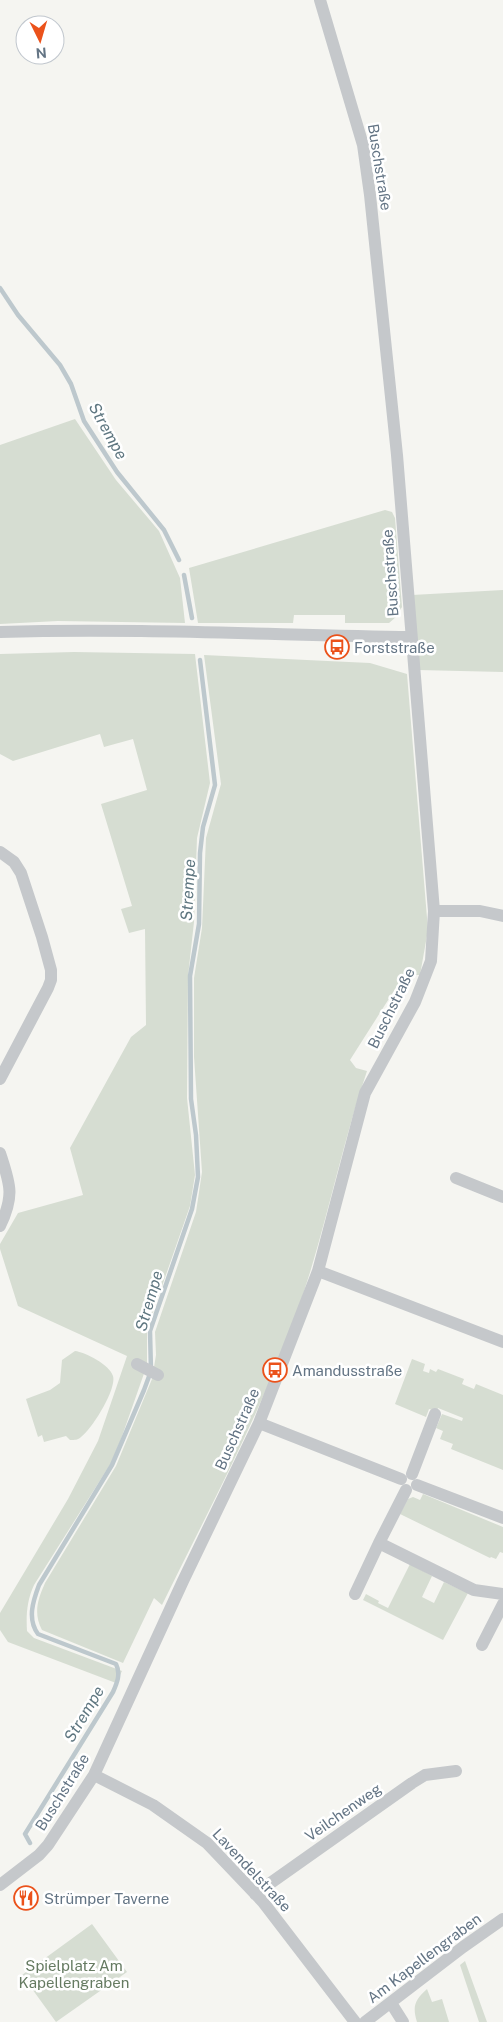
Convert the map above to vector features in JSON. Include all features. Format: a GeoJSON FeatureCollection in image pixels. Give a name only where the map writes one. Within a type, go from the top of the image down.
{"type":"FeatureCollection","features":[{"type":"Feature","properties":{"kind":"street","name":"Buschstraße"},"geometry":{"type":"LineString","coordinates":[[0,1885],[39,1855],[48,1845],[94,1775],[183,1581],[259,1423],[318,1271],[365,1093],[415,1002],[431,961],[434,911],[397,454],[363,145],[320,0]]}},
{"type":"Feature","properties":{"kind":"street"},"geometry":{"type":"LineString","coordinates":[[0,632],[149,630],[411,637]]}},
{"type":"Feature","properties":{"kind":"street"},"geometry":{"type":"LineString","coordinates":[[0,852],[14,862],[21,873],[51,970],[48,988],[0,1079]]}},
{"type":"Feature","properties":{"kind":"street"},"geometry":{"type":"LineString","coordinates":[[434,911],[480,912],[503,916]]}},
{"type":"Feature","properties":{"kind":"street"},"geometry":{"type":"LineString","coordinates":[[0,1153],[9,1180],[10,1196],[8,1209],[0,1226]]}},
{"type":"Feature","properties":{"kind":"street"},"geometry":{"type":"LineString","coordinates":[[456,1178],[503,1197]]}},
{"type":"Feature","properties":{"kind":"street"},"geometry":{"type":"LineString","coordinates":[[318,1271],[503,1342]]}},
{"type":"Feature","properties":{"kind":"street"},"geometry":{"type":"LineString","coordinates":[[137,1364],[158,1375]]}},
{"type":"Feature","properties":{"kind":"street"},"geometry":{"type":"LineString","coordinates":[[355,1594],[409,1482],[435,1414]]}},
{"type":"Feature","properties":{"kind":"street"},"geometry":{"type":"LineString","coordinates":[[259,1423],[503,1518]]}},
{"type":"Feature","properties":{"kind":"street"},"geometry":{"type":"LineString","coordinates":[[379,1543],[474,1590],[503,1594]]}},
{"type":"Feature","properties":{"kind":"street"},"geometry":{"type":"LineString","coordinates":[[482,1645],[503,1604]]}},
{"type":"Feature","properties":{"kind":"street","name":"Veilchenweg"},"geometry":{"type":"LineString","coordinates":[[255,1894],[425,1775],[456,1771]]}},
{"type":"Feature","properties":{"kind":"street","name":"Lavendelstraße"},"geometry":{"type":"LineString","coordinates":[[94,1775],[153,1804],[207,1843],[255,1894],[355,2022]]}},
{"type":"Feature","properties":{"kind":"street","name":"Am Kapellengraben"},"geometry":{"type":"LineString","coordinates":[[366,2022],[463,1947],[503,1919]]}},
{"type":"Feature","properties":{"kind":"street"},"geometry":{"type":"LineString","coordinates":[[391,2003],[403,2022]]}},
{"type":"Feature","properties":{"kind":"green space"},"geometry":{"type":"Polygon","coordinates":[[[75,419],[116,480],[159,531],[180,578],[185,623],[58,621],[0,624],[0,445],[75,419]]]}},
{"type":"Feature","properties":{"kind":"green space"},"geometry":{"type":"Polygon","coordinates":[[[385,510],[392,512],[395,518],[402,607],[396,617],[389,623],[345,623],[345,615],[294,615],[293,623],[198,623],[189,568],[385,510]]]}},
{"type":"Feature","properties":{"kind":"green space"},"geometry":{"type":"Polygon","coordinates":[[[503,590],[503,672],[418,670],[412,595],[503,590]]]}},
{"type":"Feature","properties":{"kind":"green space"},"geometry":{"type":"Polygon","coordinates":[[[74,652],[195,654],[210,783],[197,838],[194,922],[188,976],[187,1098],[195,1175],[190,1206],[147,1329],[147,1365],[121,1439],[111,1463],[34,1585],[28,1608],[27,1631],[34,1638],[122,1671],[116,1683],[8,1642],[0,1630],[0,1613],[68,1499],[98,1441],[127,1356],[18,1306],[0,1249],[0,1244],[18,1213],[83,1195],[70,1148],[131,1037],[146,1025],[145,929],[129,933],[121,909],[132,906],[101,804],[147,790],[133,739],[104,747],[100,734],[13,761],[0,754],[0,654],[74,652]]]}},
{"type":"Feature","properties":{"kind":"green space"},"geometry":{"type":"Polygon","coordinates":[[[204,655],[370,663],[407,674],[428,930],[420,975],[404,975],[350,1060],[356,1068],[367,1071],[307,1282],[283,1350],[234,1460],[162,1605],[154,1598],[123,1663],[42,1630],[39,1624],[37,1606],[45,1583],[116,1466],[152,1379],[156,1355],[155,1332],[196,1212],[202,1172],[194,1057],[194,978],[202,928],[206,838],[221,784],[204,655]]]}},
{"type":"Feature","properties":{"kind":"green space"},"geometry":{"type":"Polygon","coordinates":[[[75,1351],[91,1356],[111,1372],[113,1382],[108,1399],[97,1418],[80,1438],[70,1440],[66,1436],[44,1442],[42,1435],[38,1437],[26,1399],[50,1390],[60,1383],[62,1360],[75,1351]]]}},
{"type":"Feature","properties":{"kind":"green space"},"geometry":{"type":"Polygon","coordinates":[[[412,1359],[425,1364],[423,1371],[429,1373],[430,1369],[436,1372],[438,1369],[464,1379],[462,1384],[474,1389],[476,1384],[503,1395],[503,1470],[451,1449],[453,1444],[440,1439],[443,1431],[436,1428],[442,1414],[462,1421],[463,1418],[438,1408],[437,1411],[429,1409],[426,1417],[395,1404],[412,1359]]]}},
{"type":"Feature","properties":{"kind":"green space"},"geometry":{"type":"Polygon","coordinates":[[[423,1494],[503,1527],[503,1553],[500,1552],[496,1559],[490,1558],[400,1514],[408,1499],[413,1497],[420,1500],[423,1494]]]}},
{"type":"Feature","properties":{"kind":"green space"},"geometry":{"type":"Polygon","coordinates":[[[410,1564],[432,1576],[422,1597],[434,1603],[444,1582],[468,1593],[443,1640],[363,1600],[366,1594],[388,1608],[410,1564]]]}},
{"type":"Feature","properties":{"kind":"green space","name":"Spielplatz Am Kapellengraben"},"geometry":{"type":"Polygon","coordinates":[[[92,1924],[127,1972],[56,2022],[22,1975],[92,1924]]]}},
{"type":"Feature","properties":{"kind":"green space"},"geometry":{"type":"Polygon","coordinates":[[[465,1961],[487,2022],[479,2022],[460,1965],[465,1961]]]}},
{"type":"Feature","properties":{"kind":"green space"},"geometry":{"type":"Polygon","coordinates":[[[427,1989],[432,2002],[442,1999],[449,2022],[417,2022],[415,2007],[427,1989]]]}},
{"type":"Feature","properties":{"kind":"waterway","name":"Strempe"},"geometry":{"type":"LineString","coordinates":[[0,288],[18,315],[60,365],[71,384],[84,421],[117,472],[164,530],[179,560]]}},
{"type":"Feature","properties":{"kind":"waterway","name":"Strempe"},"geometry":{"type":"LineString","coordinates":[[184,575],[192,618]]}},
{"type":"Feature","properties":{"kind":"waterway","name":"Strempe"},"geometry":{"type":"LineString","coordinates":[[30,1843],[25,1834],[113,1692],[118,1675],[116,1664],[38,1634],[33,1622],[33,1604],[39,1585],[112,1465],[144,1390],[151,1371],[150,1331],[192,1209],[198,1177],[196,1135],[191,1099],[190,976],[199,924],[200,853],[203,827],[215,785],[200,660]]}},
{"type":"Feature","properties":{"kind":"place","name":"Forststraße"},"geometry":{"type":"Point","coordinates":[337,647]}},
{"type":"Feature","properties":{"kind":"place","name":"Amandusstraße"},"geometry":{"type":"Point","coordinates":[275,1370]}},
{"type":"Feature","properties":{"kind":"place","name":"Strümper Taverne"},"geometry":{"type":"Point","coordinates":[26,1898]}}]}
